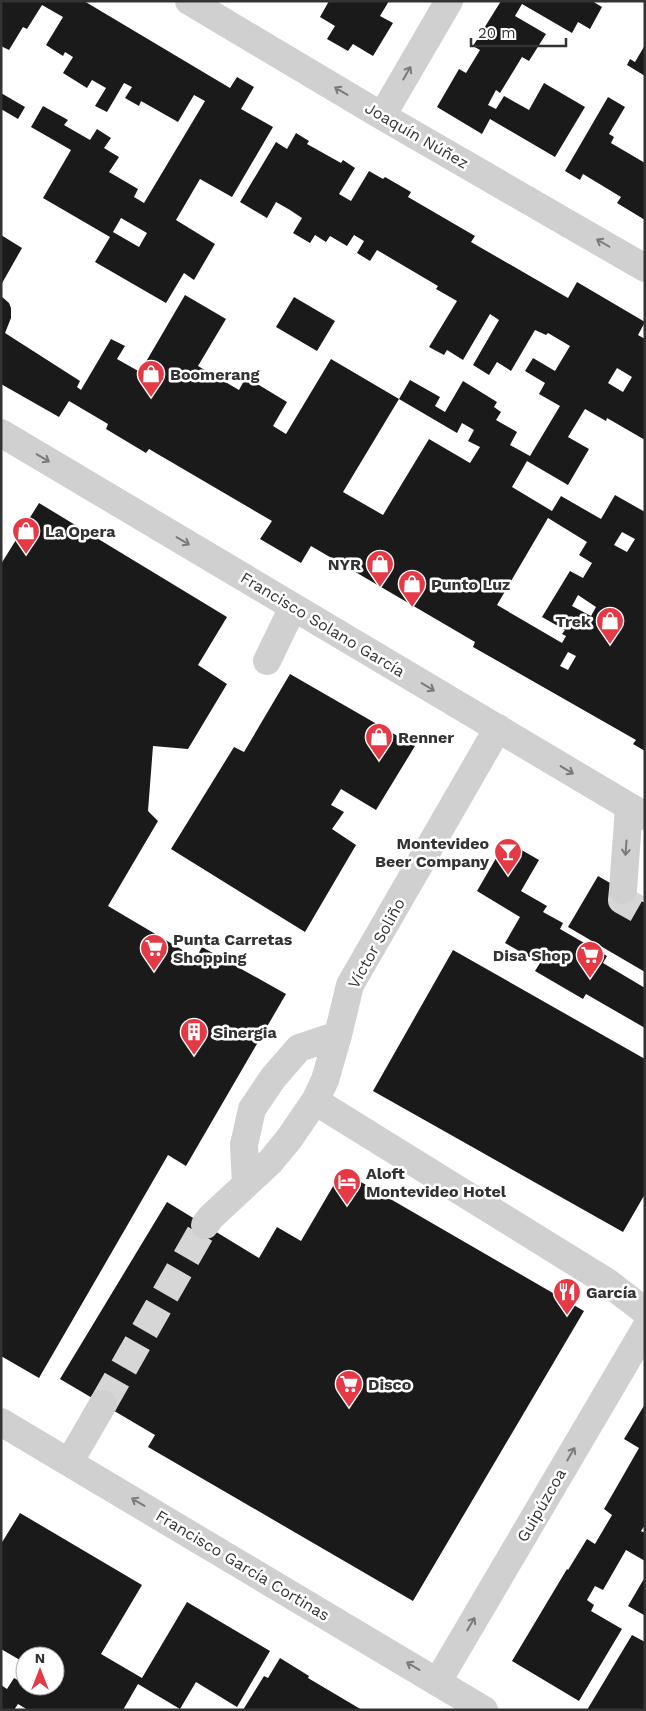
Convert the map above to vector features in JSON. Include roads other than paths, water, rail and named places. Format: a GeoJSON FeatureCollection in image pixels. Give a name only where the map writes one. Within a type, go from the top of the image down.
{"type":"FeatureCollection","features":[{"type":"Feature","properties":{"kind":"street","name":"Joaquín Núñez"},"geometry":{"type":"LineString","coordinates":[[189,1],[382,116],[645,268]]}},
{"type":"Feature","properties":{"kind":"street"},"geometry":{"type":"LineString","coordinates":[[382,116],[449,1]]}},
{"type":"Feature","properties":{"kind":"street","name":"Francisco Solano García"},"geometry":{"type":"LineString","coordinates":[[1,433],[637,811]]}},
{"type":"Feature","properties":{"kind":"street"},"geometry":{"type":"LineString","coordinates":[[267,661],[293,607]]}},
{"type":"Feature","properties":{"kind":"street","name":"Víctor Soliño"},"geometry":{"type":"LineString","coordinates":[[205,1225],[270,1162],[290,1139],[316,1101],[325,1080],[350,986],[498,728]]}},
{"type":"Feature","properties":{"kind":"street"},"geometry":{"type":"LineString","coordinates":[[623,890],[637,811]]}},
{"type":"Feature","properties":{"kind":"street"},"geometry":{"type":"LineString","coordinates":[[246,1184],[244,1145],[252,1109],[272,1078],[298,1048],[338,1035]]}},
{"type":"Feature","properties":{"kind":"street"},"geometry":{"type":"LineString","coordinates":[[316,1101],[606,1282],[645,1311]]}},
{"type":"Feature","properties":{"kind":"street","name":"Guipúzcoa"},"geometry":{"type":"LineString","coordinates":[[438,1681],[645,1329]]}},
{"type":"Feature","properties":{"kind":"street"},"geometry":{"type":"LineString","coordinates":[[70,1462],[103,1404]]}},
{"type":"Feature","properties":{"kind":"street","name":"Francisco García Cortinas"},"geometry":{"type":"LineString","coordinates":[[1,1422],[484,1710]]}},
{"type":"Feature","properties":{"kind":"tunnel"},"geometry":{"type":"LineString","coordinates":[[623,890],[622,900],[645,913]]}},
{"type":"Feature","properties":{"kind":"tunnel"},"geometry":{"type":"LineString","coordinates":[[103,1404],[205,1225]]}},
{"type":"Feature","properties":{"kind":"place","name":"Boomerang"},"geometry":{"type":"Point","coordinates":[151,398]}},
{"type":"Feature","properties":{"kind":"place","name":"La Opera"},"geometry":{"type":"Point","coordinates":[26,555]}},
{"type":"Feature","properties":{"kind":"place","name":"NYR"},"geometry":{"type":"Point","coordinates":[380,588]}},
{"type":"Feature","properties":{"kind":"place","name":"Punto Luz"},"geometry":{"type":"Point","coordinates":[412,608]}},
{"type":"Feature","properties":{"kind":"place","name":"Trek"},"geometry":{"type":"Point","coordinates":[610,645]}},
{"type":"Feature","properties":{"kind":"place","name":"Renner"},"geometry":{"type":"Point","coordinates":[379,761]}},
{"type":"Feature","properties":{"kind":"place","name":"Montevideo Beer Company"},"geometry":{"type":"Point","coordinates":[508,876]}},
{"type":"Feature","properties":{"kind":"place","name":"Punta Carretas Shopping"},"geometry":{"type":"Point","coordinates":[154,972]}},
{"type":"Feature","properties":{"kind":"place","name":"Disa Shop"},"geometry":{"type":"Point","coordinates":[590,979]}},
{"type":"Feature","properties":{"kind":"place","name":"Sinergia"},"geometry":{"type":"Point","coordinates":[194,1056]}},
{"type":"Feature","properties":{"kind":"place","name":"Aloft Montevideo Hotel"},"geometry":{"type":"Point","coordinates":[347,1206]}},
{"type":"Feature","properties":{"kind":"place","name":"García"},"geometry":{"type":"Point","coordinates":[567,1316]}},
{"type":"Feature","properties":{"kind":"place","name":"Disco"},"geometry":{"type":"Point","coordinates":[349,1408]}}]}
